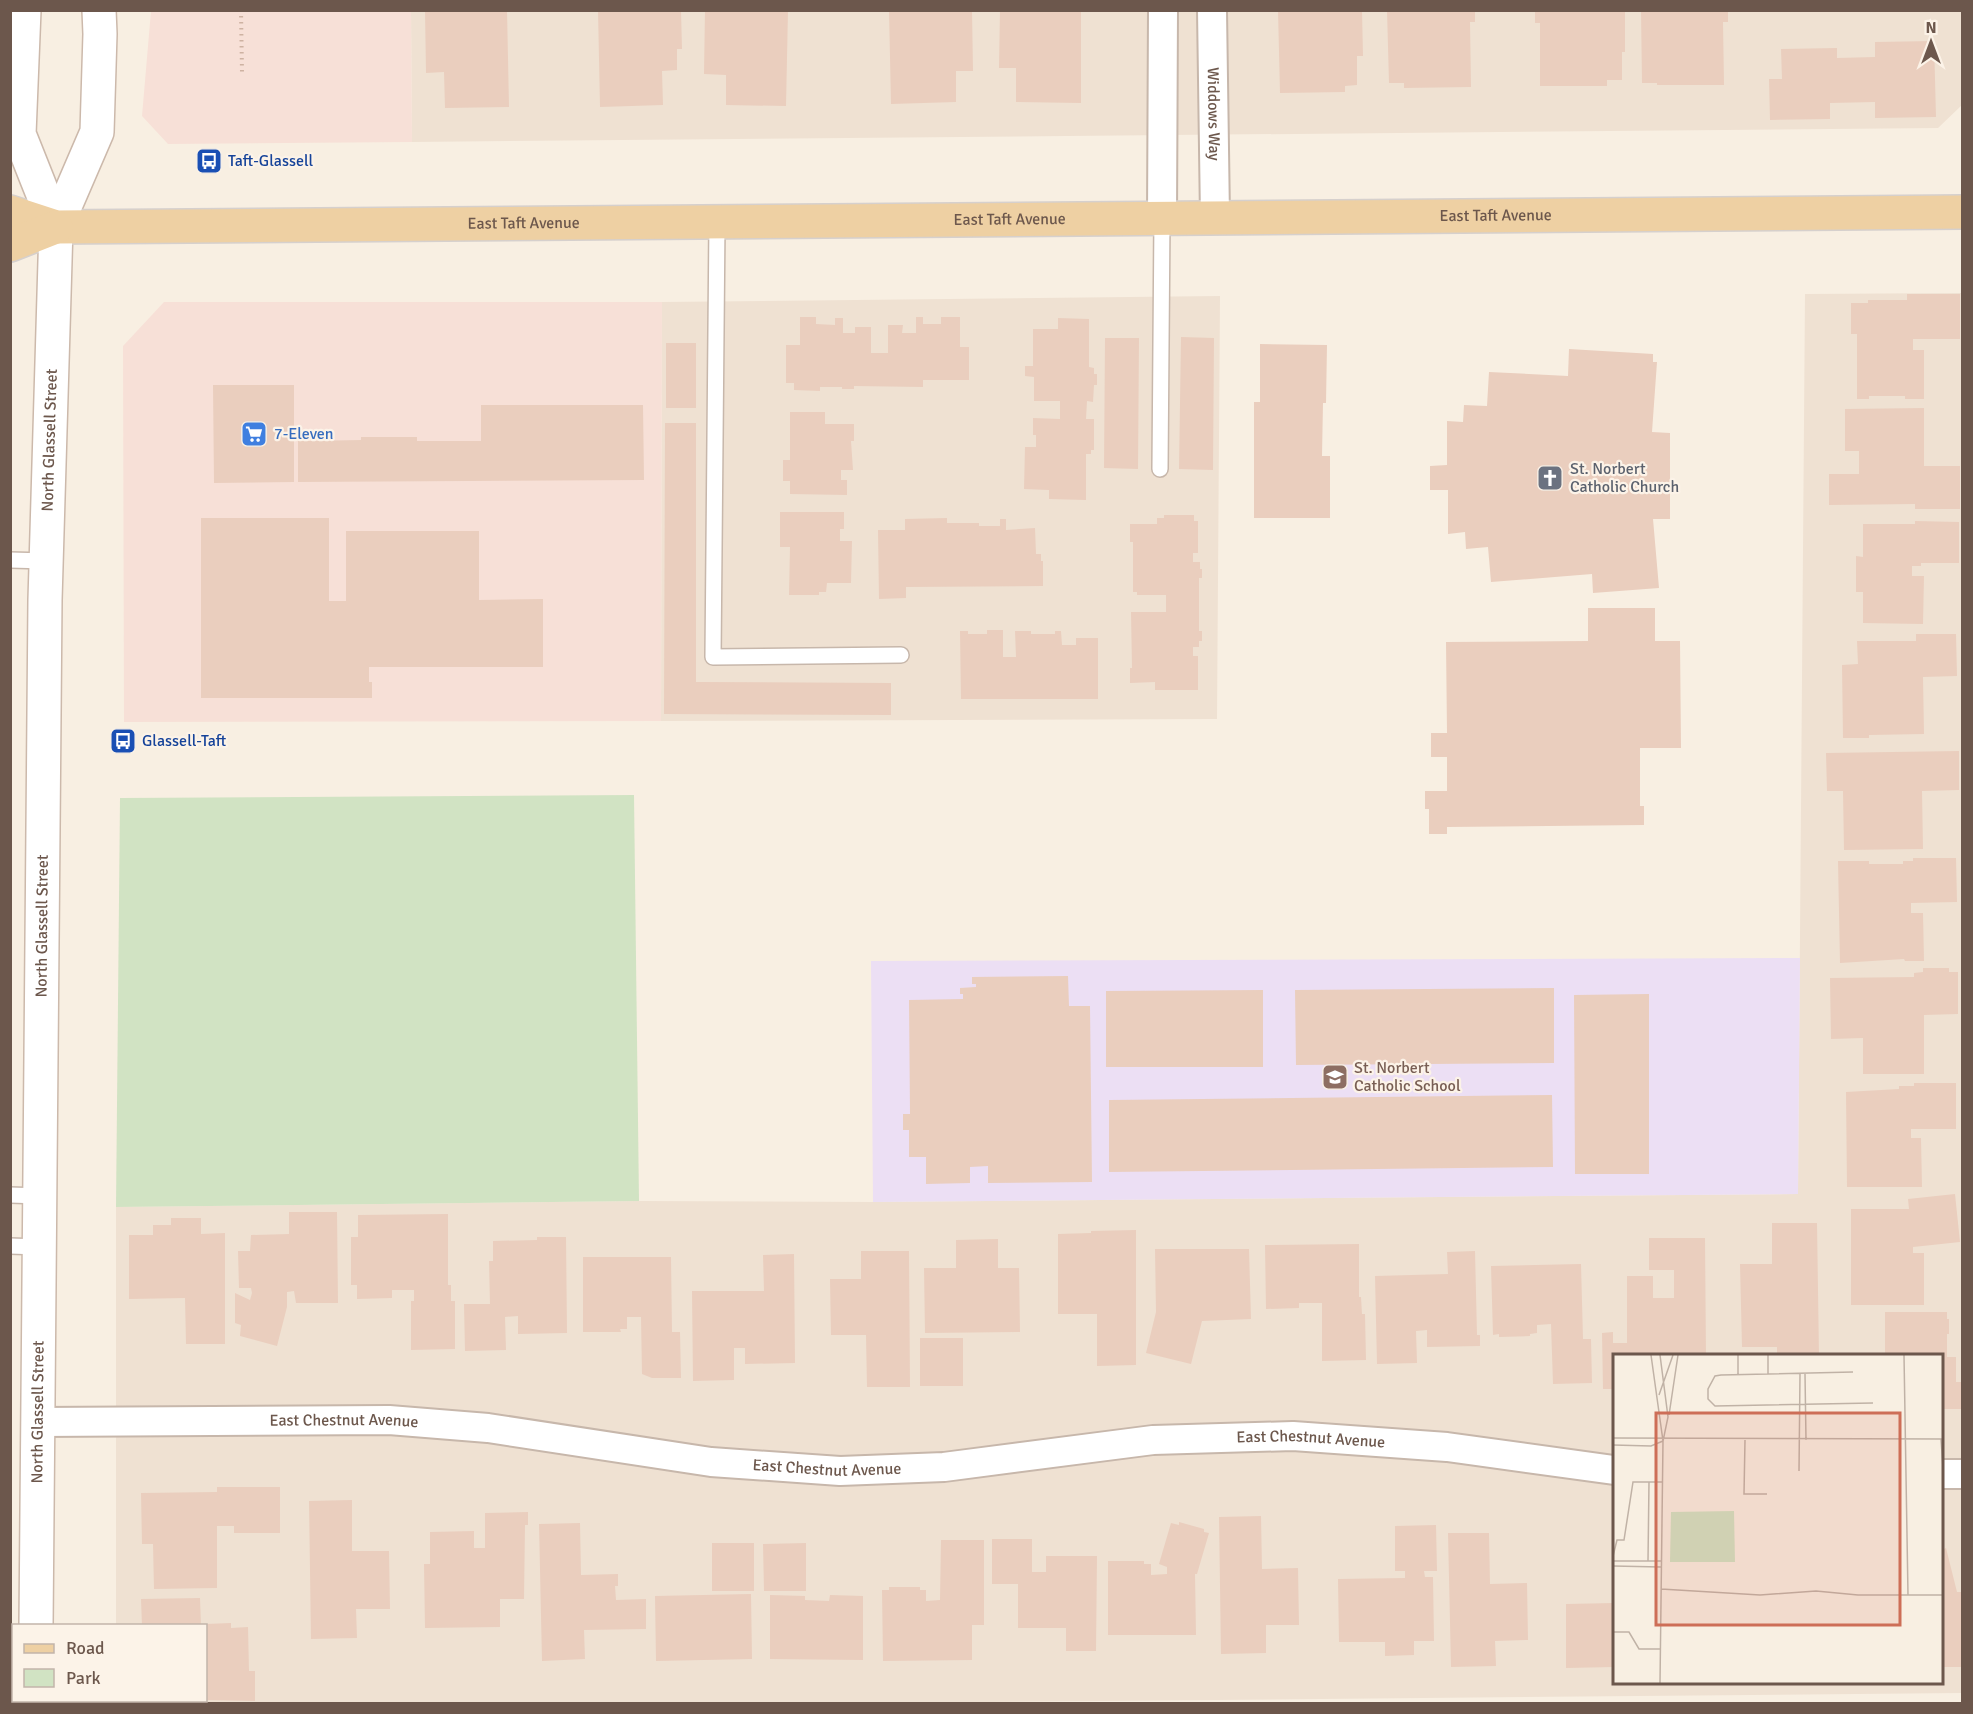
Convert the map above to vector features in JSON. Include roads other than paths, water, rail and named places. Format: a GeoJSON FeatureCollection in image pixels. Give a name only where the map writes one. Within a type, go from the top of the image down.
{"type":"FeatureCollection","features":[{"type":"Feature","properties":{"kind":"main road","name":"North Glassell Street"},"geometry":{"type":"LineString","coordinates":[[24,10],[19,134],[56,227]]}},
{"type":"Feature","properties":{"kind":"main road","name":"North Glassell Street"},"geometry":{"type":"LineString","coordinates":[[36,1624],[38,1422],[25,1246],[25,1196],[56,227],[96,132],[99,10]]}},
{"type":"Feature","properties":{"kind":"main road"},"geometry":{"type":"LineString","coordinates":[[10,212],[56,227]]}},
{"type":"Feature","properties":{"kind":"main road","name":"East Taft Avenue"},"geometry":{"type":"LineString","coordinates":[[56,227],[1962,212]]}},
{"type":"Feature","properties":{"kind":"main road"},"geometry":{"type":"LineString","coordinates":[[10,244],[56,227]]}},
{"type":"Feature","properties":{"kind":"street"},"geometry":{"type":"LineString","coordinates":[[1162,218],[1163,10]]}},
{"type":"Feature","properties":{"kind":"street","name":"Widdows Way"},"geometry":{"type":"LineString","coordinates":[[1212,10],[1215,218]]}},
{"type":"Feature","properties":{"kind":"street","name":"East Chestnut Avenue"},"geometry":{"type":"LineString","coordinates":[[38,1422],[389,1420],[488,1428],[711,1462],[840,1471],[944,1467],[1153,1440],[1293,1436],[1447,1447],[1613,1470]]}},
{"type":"Feature","properties":{"kind":"street"},"geometry":{"type":"LineString","coordinates":[[1943,1474],[1962,1474]]}},
{"type":"Feature","properties":{"kind":"lane"},"geometry":{"type":"LineString","coordinates":[[1160,469],[1162,218]]}},
{"type":"Feature","properties":{"kind":"lane"},"geometry":{"type":"LineString","coordinates":[[717,222],[713,657],[902,656]]}},
{"type":"Feature","properties":{"kind":"lane"},"geometry":{"type":"LineString","coordinates":[[10,560],[46,561]]}},
{"type":"Feature","properties":{"kind":"place","name":"Taft-Glassell"},"geometry":{"type":"Point","coordinates":[209,161]}},
{"type":"Feature","properties":{"kind":"place","name":"7-Eleven"},"geometry":{"type":"Point","coordinates":[254,434]}},
{"type":"Feature","properties":{"kind":"place","name":"St. Norbert Catholic Church"},"geometry":{"type":"Point","coordinates":[1550,478]}},
{"type":"Feature","properties":{"kind":"place","name":"Glassell-Taft"},"geometry":{"type":"Point","coordinates":[123,741]}},
{"type":"Feature","properties":{"kind":"place","name":"St. Norbert Catholic School"},"geometry":{"type":"Point","coordinates":[1335,1077]}}]}
